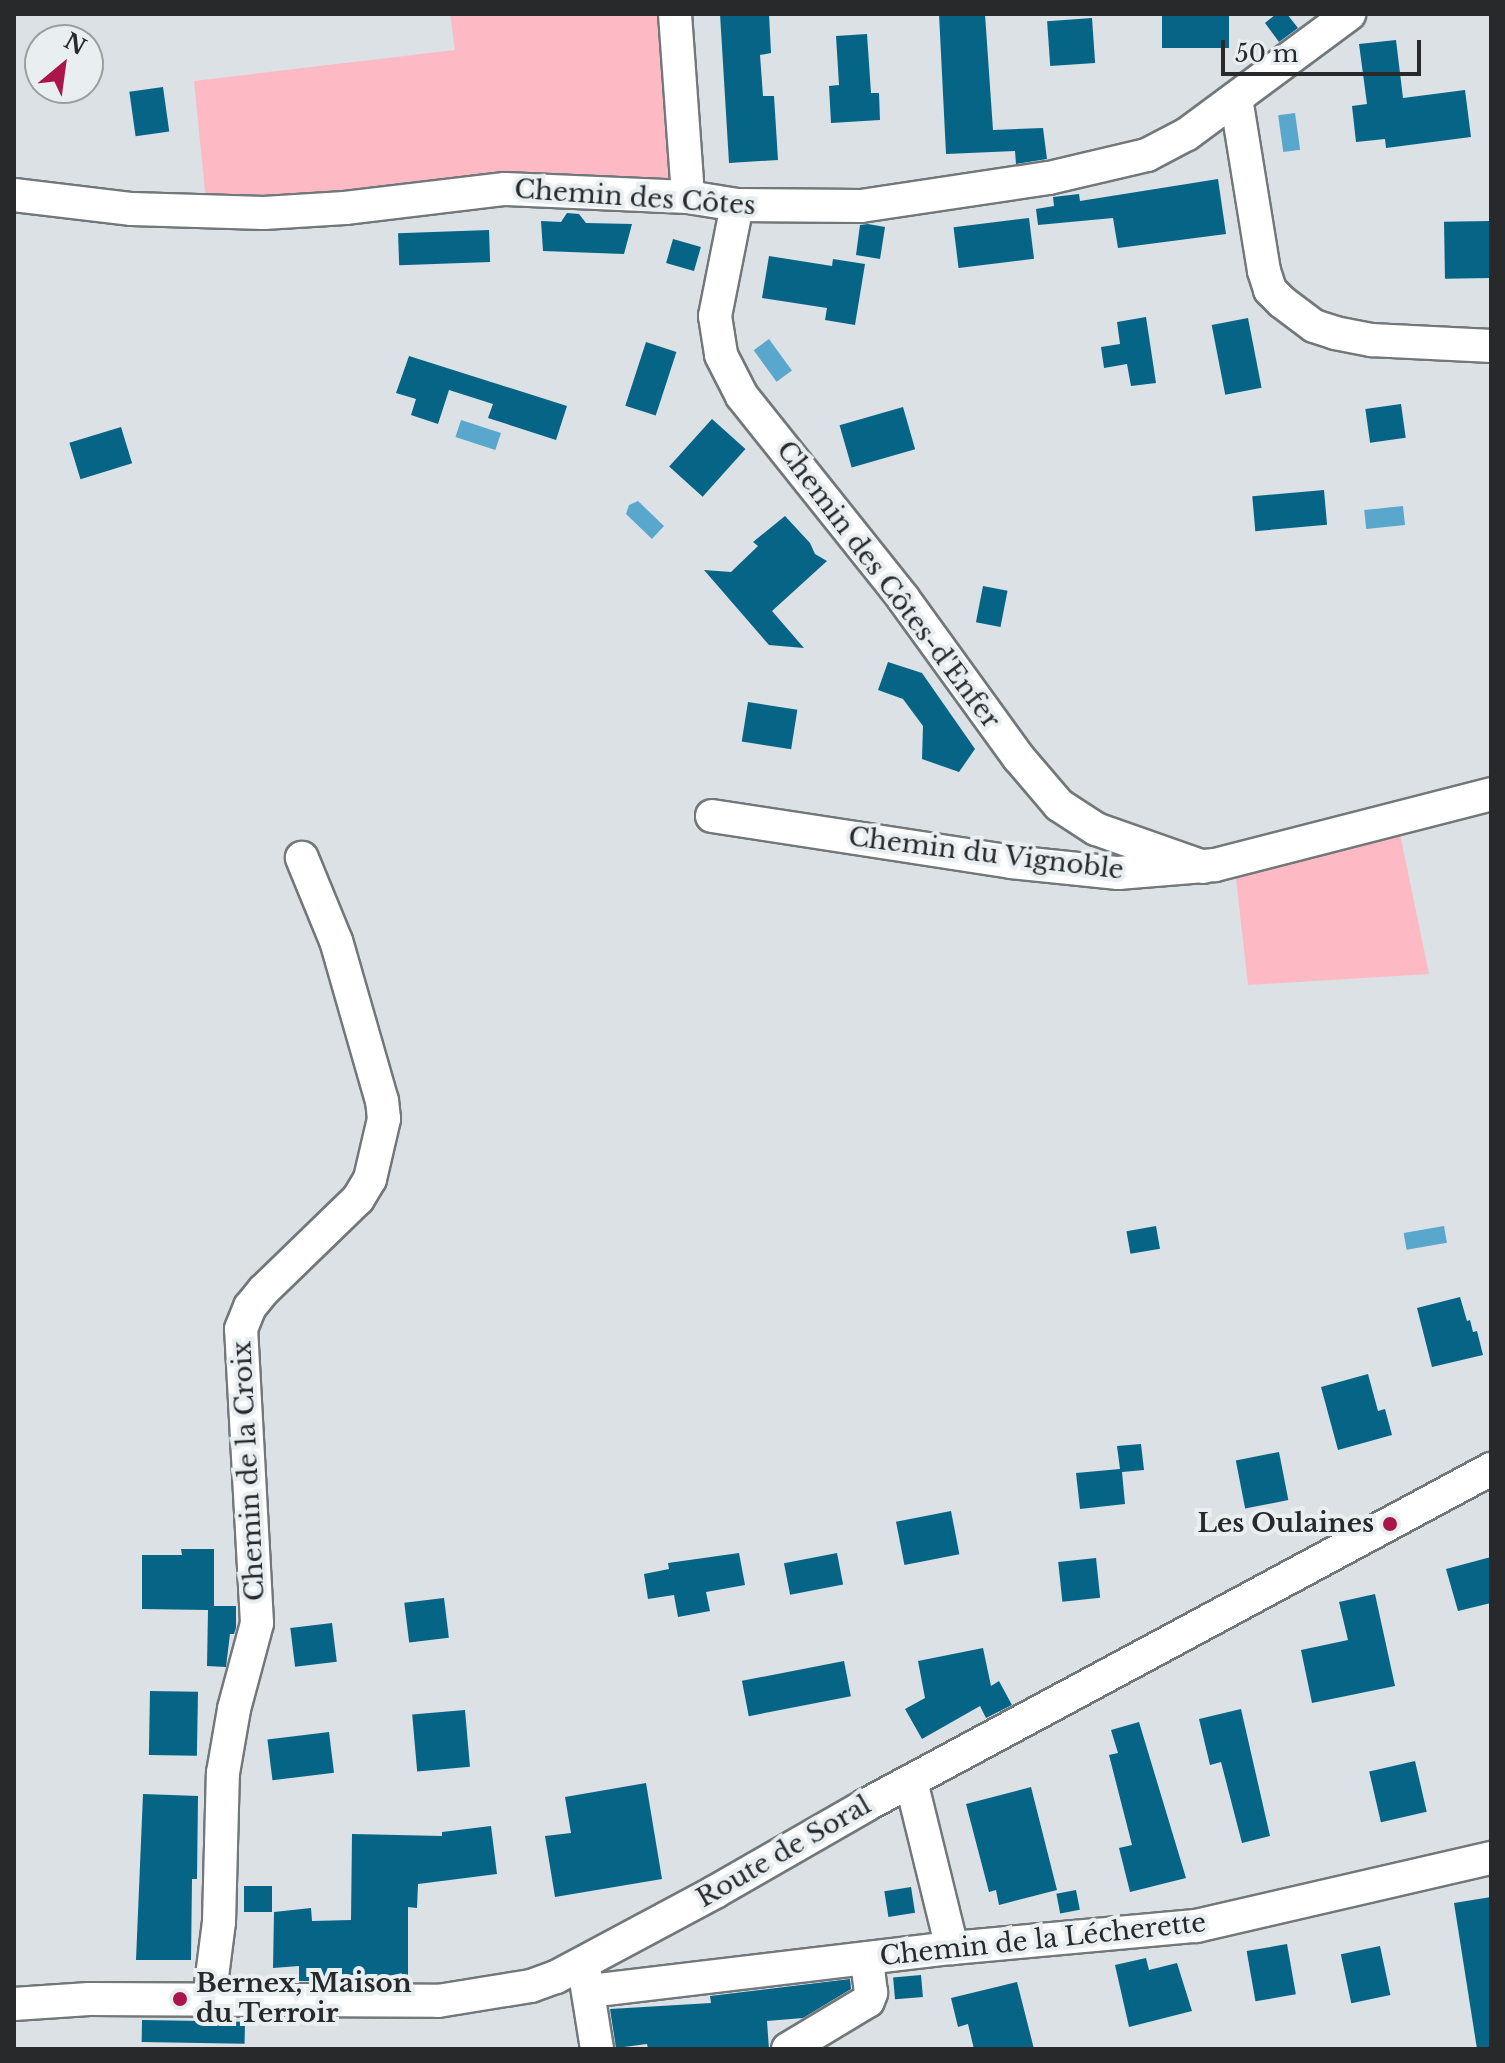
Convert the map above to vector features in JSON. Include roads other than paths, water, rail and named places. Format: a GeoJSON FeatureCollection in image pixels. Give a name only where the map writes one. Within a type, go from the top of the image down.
{"type":"FeatureCollection","features":[{"type":"Feature","properties":{"kind":"street"},"geometry":{"type":"LineString","coordinates":[[675,14],[688,197]]}},
{"type":"Feature","properties":{"kind":"street","name":"Chemin des Côtes"},"geometry":{"type":"LineString","coordinates":[[14,195],[132,209],[264,213],[345,208],[505,189],[688,197],[737,205],[861,206],[1049,178],[1167,147],[1349,14]]}},
{"type":"Feature","properties":{"kind":"street"},"geometry":{"type":"LineString","coordinates":[[1236,98],[1264,271],[1276,296],[1299,316],[1335,333],[1372,340],[1491,346]]}},
{"type":"Feature","properties":{"kind":"street","name":"Chemin des Côtes-d'Enfer"},"geometry":{"type":"LineString","coordinates":[[737,205],[715,316],[721,355],[742,396],[903,598],[1019,758],[1059,805],[1096,829],[1204,867]]}},
{"type":"Feature","properties":{"kind":"street","name":"Chemin du Vignoble"},"geometry":{"type":"LineString","coordinates":[[712,816],[1071,870],[1118,873],[1204,867],[1491,794]]}},
{"type":"Feature","properties":{"kind":"street","name":"Chemin de la Croix"},"geometry":{"type":"LineString","coordinates":[[209,2000],[219,1922],[223,1773],[234,1709],[257,1623],[241,1329],[250,1307],[264,1290],[358,1199],[370,1179],[384,1119],[382,1101],[336,941],[302,858]]}},
{"type":"Feature","properties":{"kind":"street","name":"Route de Soral"},"geometry":{"type":"LineString","coordinates":[[14,2004],[89,1999],[465,1999],[585,1977],[911,1781],[1491,1469]]}},
{"type":"Feature","properties":{"kind":"street"},"geometry":{"type":"LineString","coordinates":[[911,1781],[952,1948]]}},
{"type":"Feature","properties":{"kind":"street","name":"Chemin de la Lécherette"},"geometry":{"type":"LineString","coordinates":[[585,1977],[867,1958],[1196,1926],[1491,1858]]}},
{"type":"Feature","properties":{"kind":"street"},"geometry":{"type":"LineString","coordinates":[[788,2049],[868,2001],[871,1993],[867,1958]]}},
{"type":"Feature","properties":{"kind":"street"},"geometry":{"type":"LineString","coordinates":[[585,1977],[597,2049]]}},
{"type":"Feature","properties":{"kind":"water"},"geometry":{"type":"Polygon","coordinates":[[[1295,113],[1300,150],[1283,152],[1278,115],[1295,113]]]}},
{"type":"Feature","properties":{"kind":"water"},"geometry":{"type":"Polygon","coordinates":[[[769,339],[792,371],[777,382],[754,350],[769,339]]]}},
{"type":"Feature","properties":{"kind":"water"},"geometry":{"type":"Polygon","coordinates":[[[461,420],[501,433],[495,450],[455,437],[461,420]]]}},
{"type":"Feature","properties":{"kind":"water"},"geometry":{"type":"Polygon","coordinates":[[[638,501],[664,526],[652,539],[626,514],[629,505],[638,501]]]}},
{"type":"Feature","properties":{"kind":"water"},"geometry":{"type":"Polygon","coordinates":[[[1403,506],[1405,525],[1366,529],[1364,510],[1403,506]]]}},
{"type":"Feature","properties":{"kind":"water"},"geometry":{"type":"Polygon","coordinates":[[[1444,1226],[1447,1243],[1407,1250],[1404,1233],[1444,1226]]]}},
{"type":"Feature","properties":{"kind":"place","name":"Les Oulaines"},"geometry":{"type":"Point","coordinates":[1390,1524]}},
{"type":"Feature","properties":{"kind":"place","name":"Bernex, Maison du Terroir"},"geometry":{"type":"Point","coordinates":[180,1999]}}]}
